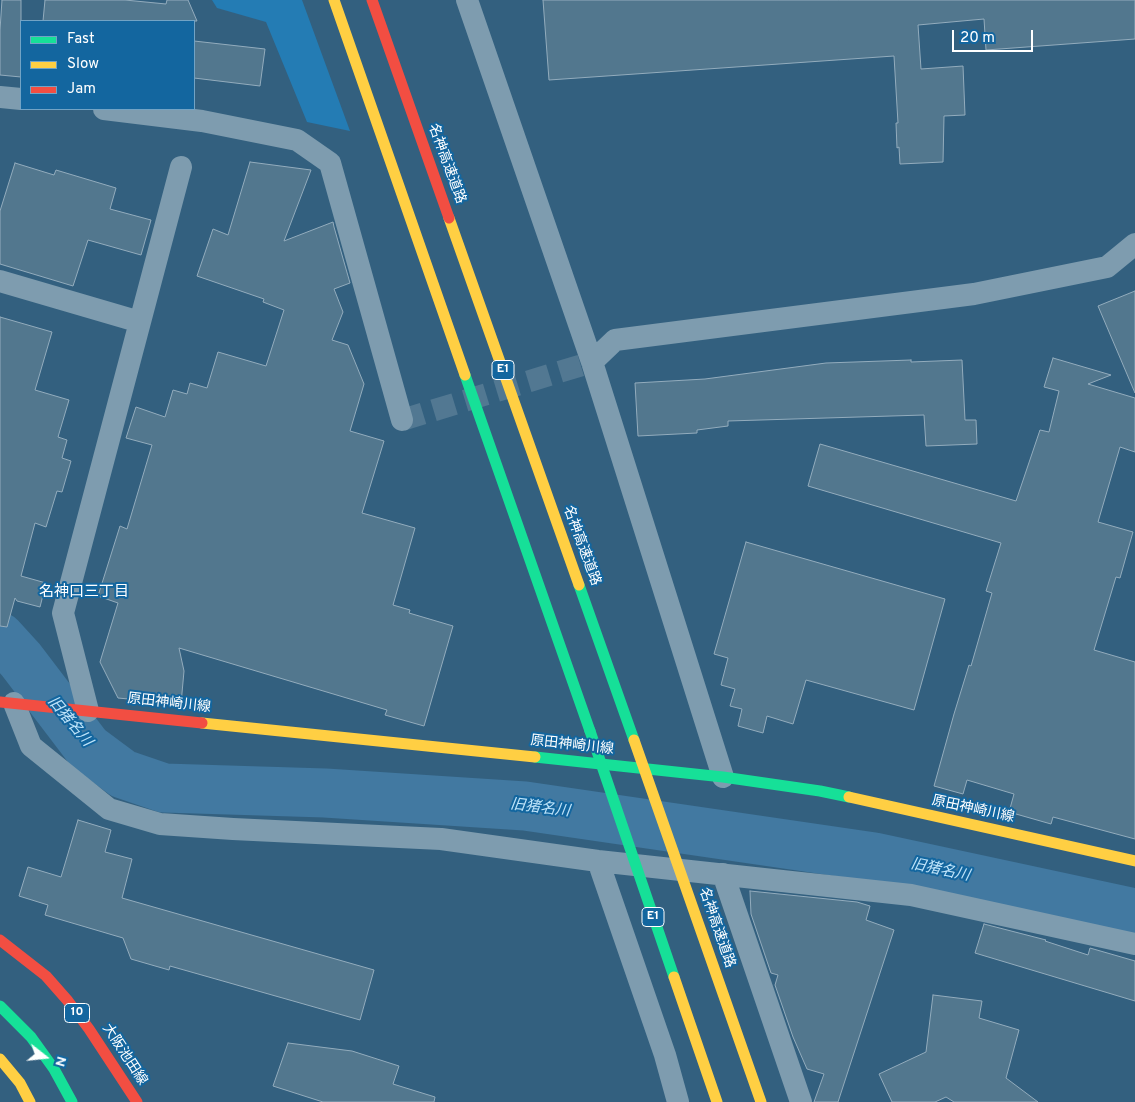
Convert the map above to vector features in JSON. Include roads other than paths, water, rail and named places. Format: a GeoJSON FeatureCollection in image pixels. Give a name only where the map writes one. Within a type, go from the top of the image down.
{"type":"FeatureCollection","features":[{"type":"Feature","properties":{"kind":"main road","name":"E1"},"geometry":{"type":"LineString","coordinates":[[334,0],[590,731],[717,1102]]}},
{"type":"Feature","properties":{"kind":"main road","name":"名神高速道路"},"geometry":{"type":"LineString","coordinates":[[372,0],[762,1102]]}},
{"type":"Feature","properties":{"kind":"main road","name":"原田神崎川線"},"geometry":{"type":"LineString","coordinates":[[7,703],[723,777],[820,792],[1135,861]]}},
{"type":"Feature","properties":{"kind":"main road","name":"大阪池田線"},"geometry":{"type":"LineString","coordinates":[[0,940],[46,976],[68,1001],[89,1029],[137,1102]]}},
{"type":"Feature","properties":{"kind":"main road"},"geometry":{"type":"LineString","coordinates":[[0,1006],[31,1038],[54,1069],[72,1102]]}},
{"type":"Feature","properties":{"kind":"main road"},"geometry":{"type":"LineString","coordinates":[[0,1059],[20,1083],[30,1102]]}},
{"type":"Feature","properties":{"kind":"street"},"geometry":{"type":"LineString","coordinates":[[467,0],[592,362],[723,777]]}},
{"type":"Feature","properties":{"kind":"street"},"geometry":{"type":"LineString","coordinates":[[0,97],[20,99]]}},
{"type":"Feature","properties":{"kind":"street"},"geometry":{"type":"LineString","coordinates":[[112,110],[202,121],[297,140],[330,163],[402,420]]}},
{"type":"Feature","properties":{"kind":"street"},"geometry":{"type":"LineString","coordinates":[[88,711],[63,613],[181,168]]}},
{"type":"Feature","properties":{"kind":"street"},"geometry":{"type":"LineString","coordinates":[[592,362],[615,340],[974,294],[1106,268],[1135,244]]}},
{"type":"Feature","properties":{"kind":"street"},"geometry":{"type":"LineString","coordinates":[[0,281],[140,322]]}},
{"type":"Feature","properties":{"kind":"street"},"geometry":{"type":"LineString","coordinates":[[7,703],[31,746],[109,809],[160,824],[441,839],[598,861],[911,895],[1135,944]]}},
{"type":"Feature","properties":{"kind":"street"},"geometry":{"type":"LineString","coordinates":[[598,861],[665,1055],[678,1102]]}},
{"type":"Feature","properties":{"kind":"street"},"geometry":{"type":"LineString","coordinates":[[723,874],[802,1102]]}},
{"type":"Feature","properties":{"kind":"waterway","name":"旧猪名川"},"geometry":{"type":"LineString","coordinates":[[0,637],[21,660],[88,748],[123,774],[164,788],[325,793],[525,806],[874,857],[1135,913]]}},
{"type":"Feature","properties":{"kind":"tunnel"},"geometry":{"type":"LineString","coordinates":[[402,420],[592,362]]}},
{"type":"Feature","properties":{"kind":"district","name":"名神口三丁目"},"geometry":{"type":"Point","coordinates":[84,593]}}]}
